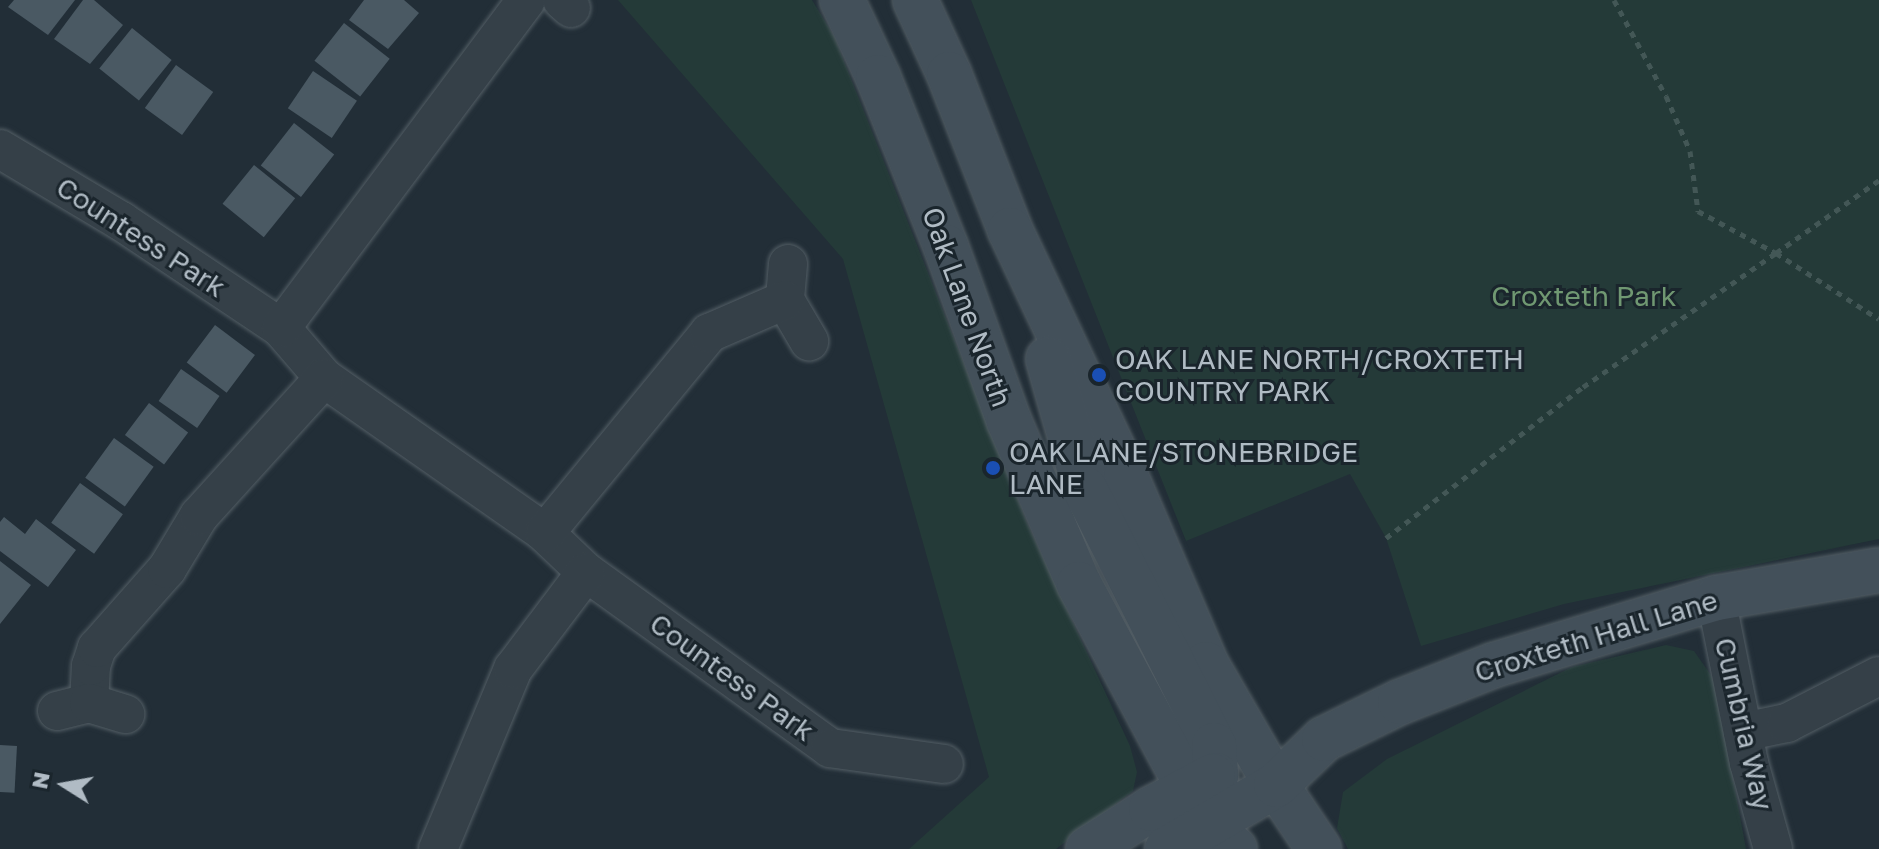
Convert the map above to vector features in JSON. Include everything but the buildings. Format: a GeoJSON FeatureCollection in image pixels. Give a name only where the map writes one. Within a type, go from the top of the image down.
{"type":"FeatureCollection","features":[{"type":"Feature","properties":{"kind":"street"},"geometry":{"type":"LineString","coordinates":[[281,328],[526,0]]}},
{"type":"Feature","properties":{"kind":"street","name":"Oak Lane North"},"geometry":{"type":"LineString","coordinates":[[842,0],[878,77],[946,247],[1009,421],[1079,584],[1212,810]]}},
{"type":"Feature","properties":{"kind":"street"},"geometry":{"type":"LineString","coordinates":[[915,0],[949,74],[1010,230],[1126,477],[1206,664],[1266,768],[1319,849]]}},
{"type":"Feature","properties":{"kind":"street","name":"Countess Park"},"geometry":{"type":"LineString","coordinates":[[0,149],[121,221],[281,328],[324,378],[545,533],[586,572],[830,748],[944,764]]}},
{"type":"Feature","properties":{"kind":"street"},"geometry":{"type":"LineString","coordinates":[[1010,230],[1085,489],[1214,745],[1212,810]]}},
{"type":"Feature","properties":{"kind":"street"},"geometry":{"type":"LineString","coordinates":[[545,533],[709,333],[786,282],[809,341]]}},
{"type":"Feature","properties":{"kind":"street"},"geometry":{"type":"LineString","coordinates":[[125,714],[73,707],[97,648],[158,581],[199,516],[324,378]]}},
{"type":"Feature","properties":{"kind":"street","name":"Croxteth Hall Lane"},"geometry":{"type":"LineString","coordinates":[[1167,849],[1266,768],[1400,702],[1494,665],[1716,598],[1879,570]]}},
{"type":"Feature","properties":{"kind":"street"},"geometry":{"type":"LineString","coordinates":[[438,849],[513,669],[586,572]]}},
{"type":"Feature","properties":{"kind":"street","name":"Cumbria Way"},"geometry":{"type":"LineString","coordinates":[[1716,598],[1743,732],[1773,849]]}},
{"type":"Feature","properties":{"kind":"street"},"geometry":{"type":"LineString","coordinates":[[1743,732],[1787,723],[1879,676]]}},
{"type":"Feature","properties":{"kind":"street","name":"Croxteth Hall Lane"},"geometry":{"type":"LineString","coordinates":[[1088,849],[1212,810]]}},
{"type":"Feature","properties":{"kind":"path"},"geometry":{"type":"LineString","coordinates":[[1614,0],[1666,96],[1690,151],[1698,211],[1776,253],[1879,319]]}},
{"type":"Feature","properties":{"kind":"path"},"geometry":{"type":"LineString","coordinates":[[1386,538],[1583,387],[1879,180]]}},
{"type":"Feature","properties":{"kind":"green space"},"geometry":{"type":"Polygon","coordinates":[[[618,0],[812,0],[834,36],[1028,525],[1130,746],[1137,772],[1133,791],[1056,849],[909,849],[989,777],[843,259],[618,0]]]}},
{"type":"Feature","properties":{"kind":"green space","name":"Croxteth Park"},"geometry":{"type":"Polygon","coordinates":[[[971,0],[1879,0],[1879,539],[1564,604],[1421,646],[1386,538],[1350,474],[1186,541],[971,0]]]}},
{"type":"Feature","properties":{"kind":"green space"},"geometry":{"type":"Polygon","coordinates":[[[1666,645],[1694,651],[1715,681],[1746,849],[1348,849],[1337,828],[1343,792],[1387,759],[1572,667],[1666,645]]]}},
{"type":"Feature","properties":{"kind":"place","name":"OAK LANE NORTH/CROXTETH COUNTRY PARK"},"geometry":{"type":"Point","coordinates":[1099,375]}},
{"type":"Feature","properties":{"kind":"place","name":"OAK LANE/STONEBRIDGE LANE"},"geometry":{"type":"Point","coordinates":[993,468]}}]}
